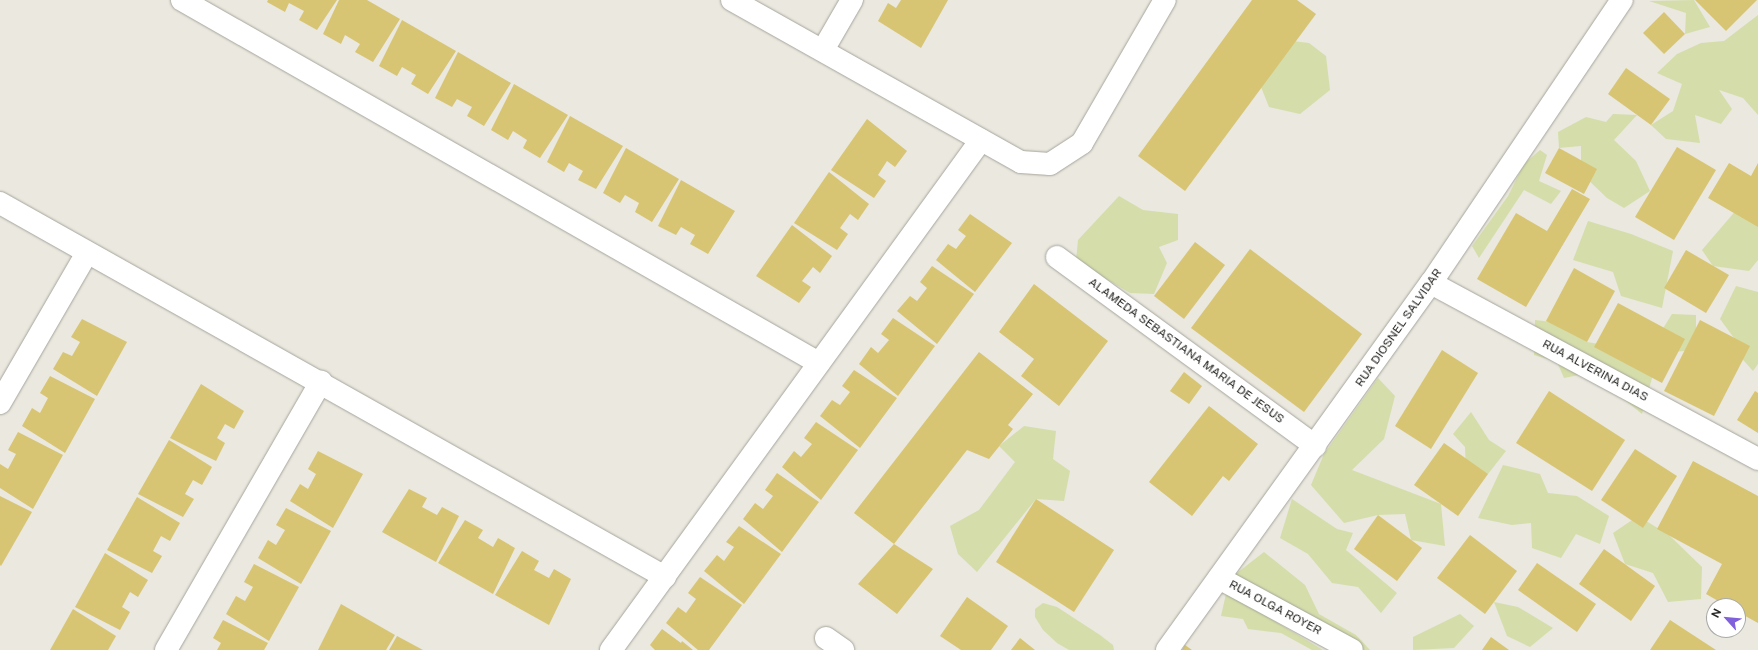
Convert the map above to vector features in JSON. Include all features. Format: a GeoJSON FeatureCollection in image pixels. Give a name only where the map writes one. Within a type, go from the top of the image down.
{"type":"FeatureCollection","features":[{"type":"Feature","properties":{"kind":"street"},"geometry":{"type":"LineString","coordinates":[[182,0],[819,363]]}},
{"type":"Feature","properties":{"kind":"street"},"geometry":{"type":"LineString","coordinates":[[732,0],[1021,162],[1050,164],[1082,143],[1164,0]]}},
{"type":"Feature","properties":{"kind":"street"},"geometry":{"type":"LineString","coordinates":[[823,50],[852,0]]}},
{"type":"Feature","properties":{"kind":"street","name":"RUA DIOSNEL SALVIDAR"},"geometry":{"type":"LineString","coordinates":[[1167,650],[1431,283],[1622,0]]}},
{"type":"Feature","properties":{"kind":"street"},"geometry":{"type":"LineString","coordinates":[[611,650],[981,140]]}},
{"type":"Feature","properties":{"kind":"street"},"geometry":{"type":"LineString","coordinates":[[0,203],[87,254],[321,382],[665,577]]}},
{"type":"Feature","properties":{"kind":"street"},"geometry":{"type":"LineString","coordinates":[[0,403],[87,254]]}},
{"type":"Feature","properties":{"kind":"street","name":"ALAMEDA SEBASTIANA MARIA DE JESUS"},"geometry":{"type":"LineString","coordinates":[[1057,257],[1315,446]]}},
{"type":"Feature","properties":{"kind":"street","name":"RUA ALVERINA DIAS"},"geometry":{"type":"LineString","coordinates":[[1431,283],[1758,459]]}},
{"type":"Feature","properties":{"kind":"street"},"geometry":{"type":"LineString","coordinates":[[166,650],[321,382]]}},
{"type":"Feature","properties":{"kind":"street","name":"RUA OLGA ROYER"},"geometry":{"type":"LineString","coordinates":[[1219,578],[1352,650]]}},
{"type":"Feature","properties":{"kind":"green space"},"geometry":{"type":"Polygon","coordinates":[[[1694,0],[1710,27],[1685,34],[1686,13],[1649,1],[1694,0]]]}},
{"type":"Feature","properties":{"kind":"green space"},"geometry":{"type":"Polygon","coordinates":[[[1758,15],[1758,115],[1743,98],[1719,90],[1732,109],[1721,124],[1695,115],[1700,143],[1666,139],[1651,125],[1673,111],[1682,84],[1657,73],[1677,54],[1701,43],[1724,41],[1758,15]]]}},
{"type":"Feature","properties":{"kind":"green space"},"geometry":{"type":"Polygon","coordinates":[[[1276,39],[1309,43],[1326,56],[1330,90],[1300,114],[1269,107],[1257,77],[1276,39]]]}},
{"type":"Feature","properties":{"kind":"green space"},"geometry":{"type":"Polygon","coordinates":[[[1613,114],[1637,115],[1614,140],[1636,161],[1650,191],[1624,208],[1607,198],[1581,173],[1581,146],[1559,148],[1558,132],[1586,117],[1606,122],[1613,114]]]}},
{"type":"Feature","properties":{"kind":"green space"},"geometry":{"type":"Polygon","coordinates":[[[1540,150],[1547,155],[1539,181],[1561,191],[1551,204],[1524,190],[1479,258],[1472,246],[1508,196],[1524,164],[1540,150]]]}},
{"type":"Feature","properties":{"kind":"green space"},"geometry":{"type":"Polygon","coordinates":[[[1119,196],[1143,210],[1178,214],[1178,240],[1159,247],[1167,263],[1154,294],[1130,293],[1076,261],[1078,240],[1119,196]]]}},
{"type":"Feature","properties":{"kind":"green space"},"geometry":{"type":"Polygon","coordinates":[[[1738,208],[1758,220],[1758,260],[1749,271],[1713,266],[1702,250],[1738,208]]]}},
{"type":"Feature","properties":{"kind":"green space"},"geometry":{"type":"Polygon","coordinates":[[[1588,221],[1631,234],[1673,251],[1662,308],[1621,296],[1613,272],[1573,260],[1588,221]]]}},
{"type":"Feature","properties":{"kind":"green space"},"geometry":{"type":"Polygon","coordinates":[[[1736,286],[1758,292],[1758,364],[1753,371],[1737,353],[1734,338],[1720,319],[1736,286]]]}},
{"type":"Feature","properties":{"kind":"green space"},"geometry":{"type":"Polygon","coordinates":[[[1672,314],[1696,315],[1696,350],[1672,352],[1657,338],[1672,314]]]}},
{"type":"Feature","properties":{"kind":"green space"},"geometry":{"type":"Polygon","coordinates":[[[1535,320],[1570,324],[1587,342],[1623,348],[1654,371],[1642,414],[1621,397],[1584,374],[1564,378],[1557,362],[1534,355],[1535,320]]]}},
{"type":"Feature","properties":{"kind":"green space"},"geometry":{"type":"Polygon","coordinates":[[[1378,378],[1395,396],[1384,439],[1352,470],[1441,504],[1445,546],[1411,540],[1405,514],[1378,515],[1344,523],[1311,485],[1324,454],[1378,378]]]}},
{"type":"Feature","properties":{"kind":"green space"},"geometry":{"type":"Polygon","coordinates":[[[1471,412],[1489,440],[1506,451],[1488,474],[1466,473],[1465,447],[1453,434],[1471,412]]]}},
{"type":"Feature","properties":{"kind":"green space"},"geometry":{"type":"Polygon","coordinates":[[[1024,426],[1056,431],[1053,459],[1070,471],[1064,501],[1036,499],[977,572],[958,554],[950,526],[979,510],[1015,462],[999,446],[1024,426]]]}},
{"type":"Feature","properties":{"kind":"green space"},"geometry":{"type":"Polygon","coordinates":[[[1503,465],[1540,474],[1548,493],[1577,496],[1609,516],[1600,544],[1576,534],[1561,558],[1532,548],[1531,523],[1512,525],[1478,518],[1503,465]]]}},
{"type":"Feature","properties":{"kind":"green space"},"geometry":{"type":"Polygon","coordinates":[[[1292,499],[1337,529],[1353,533],[1346,550],[1397,593],[1381,613],[1358,587],[1332,583],[1308,554],[1280,538],[1292,499]]]}},
{"type":"Feature","properties":{"kind":"green space"},"geometry":{"type":"Polygon","coordinates":[[[1638,516],[1669,535],[1702,567],[1701,599],[1668,602],[1653,573],[1625,564],[1613,533],[1638,516]]]}},
{"type":"Feature","properties":{"kind":"green space"},"geometry":{"type":"Polygon","coordinates":[[[1264,552],[1305,585],[1319,614],[1356,635],[1370,650],[1364,650],[1233,576],[1264,552]]]}},
{"type":"Feature","properties":{"kind":"green space"},"geometry":{"type":"Polygon","coordinates":[[[1228,585],[1271,619],[1323,650],[1312,650],[1281,633],[1248,629],[1243,619],[1221,616],[1228,585]]]}},
{"type":"Feature","properties":{"kind":"green space"},"geometry":{"type":"Polygon","coordinates":[[[1494,602],[1518,607],[1553,628],[1530,647],[1507,636],[1494,602]]]}},
{"type":"Feature","properties":{"kind":"green space"},"geometry":{"type":"Polygon","coordinates":[[[1043,603],[1057,607],[1100,635],[1113,645],[1114,650],[1069,650],[1057,643],[1043,630],[1035,617],[1035,609],[1043,603]]]}},
{"type":"Feature","properties":{"kind":"green space"},"geometry":{"type":"Polygon","coordinates":[[[1460,614],[1474,626],[1454,648],[1413,650],[1413,637],[1460,614]]]}},
{"type":"Feature","properties":{"kind":"building"},"geometry":{"type":"Polygon","coordinates":[[[268,0],[337,0],[317,30],[299,20],[304,11],[289,3],[285,12],[267,2],[268,0]]]}},
{"type":"Feature","properties":{"kind":"building"},"geometry":{"type":"Polygon","coordinates":[[[339,0],[367,0],[400,19],[373,62],[355,52],[360,44],[345,35],[341,44],[323,34],[339,0]]]}},
{"type":"Feature","properties":{"kind":"building"},"geometry":{"type":"Polygon","coordinates":[[[901,0],[948,0],[921,48],[878,21],[888,3],[896,8],[901,0]]]}},
{"type":"Feature","properties":{"kind":"building"},"geometry":{"type":"Polygon","coordinates":[[[1252,0],[1297,0],[1316,14],[1185,191],[1138,156],[1252,0]]]}},
{"type":"Feature","properties":{"kind":"building"},"geometry":{"type":"Polygon","coordinates":[[[1695,0],[1757,0],[1726,31],[1695,0]]]}},
{"type":"Feature","properties":{"kind":"building"},"geometry":{"type":"Polygon","coordinates":[[[1664,12],[1685,34],[1664,54],[1643,33],[1664,12]]]}},
{"type":"Feature","properties":{"kind":"building"},"geometry":{"type":"Polygon","coordinates":[[[402,20],[456,51],[428,94],[411,84],[416,75],[402,67],[397,76],[379,66],[402,20]]]}},
{"type":"Feature","properties":{"kind":"building"},"geometry":{"type":"Polygon","coordinates":[[[458,52],[511,83],[484,126],[467,116],[472,107],[457,99],[452,107],[435,98],[458,52]]]}},
{"type":"Feature","properties":{"kind":"building"},"geometry":{"type":"Polygon","coordinates":[[[1626,68],[1670,99],[1651,125],[1608,94],[1626,68]]]}},
{"type":"Feature","properties":{"kind":"building"},"geometry":{"type":"Polygon","coordinates":[[[514,84],[568,115],[540,158],[523,148],[527,140],[513,131],[508,140],[491,130],[514,84]]]}},
{"type":"Feature","properties":{"kind":"building"},"geometry":{"type":"Polygon","coordinates":[[[570,116],[623,146],[596,189],[578,180],[583,171],[569,163],[564,172],[547,162],[570,116]]]}},
{"type":"Feature","properties":{"kind":"building"},"geometry":{"type":"Polygon","coordinates":[[[867,119],[907,151],[895,167],[887,161],[878,175],[886,181],[874,198],[831,170],[867,119]]]}},
{"type":"Feature","properties":{"kind":"building"},"geometry":{"type":"Polygon","coordinates":[[[1677,147],[1716,170],[1674,240],[1635,217],[1677,147]]]}},
{"type":"Feature","properties":{"kind":"building"},"geometry":{"type":"Polygon","coordinates":[[[626,148],[679,179],[652,222],[635,212],[639,203],[625,195],[620,203],[603,193],[626,148]]]}},
{"type":"Feature","properties":{"kind":"building"},"geometry":{"type":"Polygon","coordinates":[[[1559,148],[1597,169],[1584,194],[1545,173],[1559,148]]]}},
{"type":"Feature","properties":{"kind":"building"},"geometry":{"type":"Polygon","coordinates":[[[1729,163],[1751,176],[1758,163],[1758,227],[1708,198],[1729,163]]]}},
{"type":"Feature","properties":{"kind":"building"},"geometry":{"type":"Polygon","coordinates":[[[829,172],[869,204],[858,220],[850,214],[840,228],[848,234],[837,250],[794,223],[829,172]]]}},
{"type":"Feature","properties":{"kind":"building"},"geometry":{"type":"Polygon","coordinates":[[[681,180],[735,211],[708,254],[690,244],[695,235],[681,227],[676,235],[658,226],[681,180]]]}},
{"type":"Feature","properties":{"kind":"building"},"geometry":{"type":"Polygon","coordinates":[[[1572,189],[1590,199],[1526,307],[1477,279],[1516,213],[1547,231],[1572,189]]]}},
{"type":"Feature","properties":{"kind":"building"},"geometry":{"type":"Polygon","coordinates":[[[970,214],[1012,243],[975,292],[936,260],[948,244],[956,249],[966,236],[958,230],[970,214]]]}},
{"type":"Feature","properties":{"kind":"building"},"geometry":{"type":"Polygon","coordinates":[[[792,225],[832,256],[820,273],[813,267],[802,281],[811,287],[799,303],[756,276],[792,225]]]}},
{"type":"Feature","properties":{"kind":"building"},"geometry":{"type":"Polygon","coordinates":[[[1195,242],[1225,265],[1184,319],[1154,296],[1195,242]]]}},
{"type":"Feature","properties":{"kind":"building"},"geometry":{"type":"Polygon","coordinates":[[[1250,249],[1362,334],[1304,412],[1191,328],[1250,249]]]}},
{"type":"Feature","properties":{"kind":"building"},"geometry":{"type":"Polygon","coordinates":[[[1686,250],[1729,275],[1706,313],[1664,288],[1686,250]]]}},
{"type":"Feature","properties":{"kind":"building"},"geometry":{"type":"Polygon","coordinates":[[[932,266],[974,294],[937,344],[897,311],[910,296],[917,301],[927,288],[920,282],[932,266]]]}},
{"type":"Feature","properties":{"kind":"building"},"geometry":{"type":"Polygon","coordinates":[[[1574,268],[1615,291],[1587,342],[1546,321],[1574,268]]]}},
{"type":"Feature","properties":{"kind":"building"},"geometry":{"type":"Polygon","coordinates":[[[1034,284],[1108,341],[1059,406],[1021,376],[1034,359],[999,332],[1034,284]]]}},
{"type":"Feature","properties":{"kind":"building"},"geometry":{"type":"Polygon","coordinates":[[[1618,303],[1685,339],[1662,383],[1594,347],[1618,303]]]}},
{"type":"Feature","properties":{"kind":"building"},"geometry":{"type":"Polygon","coordinates":[[[893,318],[935,346],[898,396],[859,364],[871,347],[878,353],[889,340],[881,334],[893,318]]]}},
{"type":"Feature","properties":{"kind":"building"},"geometry":{"type":"Polygon","coordinates":[[[82,319],[127,342],[97,396],[53,369],[63,352],[72,356],[80,342],[71,337],[82,319]]]}},
{"type":"Feature","properties":{"kind":"building"},"geometry":{"type":"Polygon","coordinates":[[[1700,320],[1750,346],[1714,416],[1664,391],[1700,320]]]}},
{"type":"Feature","properties":{"kind":"building"},"geometry":{"type":"Polygon","coordinates":[[[1442,350],[1478,373],[1431,449],[1395,426],[1442,350]]]}},
{"type":"Feature","properties":{"kind":"building"},"geometry":{"type":"Polygon","coordinates":[[[979,352],[1033,394],[1008,425],[1013,429],[989,459],[967,450],[894,544],[854,513],[979,352]]]}},
{"type":"Feature","properties":{"kind":"building"},"geometry":{"type":"Polygon","coordinates":[[[854,370],[897,398],[860,448],[820,416],[832,400],[840,405],[850,392],[842,386],[854,370]]]}},
{"type":"Feature","properties":{"kind":"building"},"geometry":{"type":"Polygon","coordinates":[[[1184,372],[1202,386],[1189,404],[1170,391],[1184,372]]]}},
{"type":"Feature","properties":{"kind":"building"},"geometry":{"type":"Polygon","coordinates":[[[50,376],[95,399],[65,453],[22,426],[32,408],[40,413],[48,398],[40,393],[50,376]]]}},
{"type":"Feature","properties":{"kind":"building"},"geometry":{"type":"Polygon","coordinates":[[[201,384],[244,411],[234,429],[225,424],[217,438],[225,443],[216,461],[170,438],[201,384]]]}},
{"type":"Feature","properties":{"kind":"building"},"geometry":{"type":"Polygon","coordinates":[[[1549,391],[1625,440],[1592,491],[1516,443],[1549,391]]]}},
{"type":"Feature","properties":{"kind":"building"},"geometry":{"type":"Polygon","coordinates":[[[1755,391],[1758,393],[1758,433],[1737,420],[1755,391]]]}},
{"type":"Feature","properties":{"kind":"building"},"geometry":{"type":"Polygon","coordinates":[[[1209,406],[1258,444],[1229,481],[1223,476],[1192,516],[1149,482],[1209,406]]]}},
{"type":"Feature","properties":{"kind":"building"},"geometry":{"type":"Polygon","coordinates":[[[816,422],[858,450],[821,500],[782,467],[794,451],[801,457],[812,444],[804,438],[816,422]]]}},
{"type":"Feature","properties":{"kind":"building"},"geometry":{"type":"Polygon","coordinates":[[[18,432],[63,455],[33,509],[0,488],[0,464],[8,469],[16,454],[8,450],[18,432]]]}},
{"type":"Feature","properties":{"kind":"building"},"geometry":{"type":"Polygon","coordinates":[[[169,440],[212,467],[202,485],[193,480],[185,494],[194,499],[183,517],[138,494],[169,440]]]}},
{"type":"Feature","properties":{"kind":"building"},"geometry":{"type":"Polygon","coordinates":[[[1444,443],[1488,474],[1458,516],[1414,485],[1444,443]]]}},
{"type":"Feature","properties":{"kind":"building"},"geometry":{"type":"Polygon","coordinates":[[[1635,449],[1677,476],[1643,528],[1601,500],[1635,449]]]}},
{"type":"Feature","properties":{"kind":"building"},"geometry":{"type":"Polygon","coordinates":[[[318,451],[363,474],[333,528],[290,501],[300,484],[308,489],[316,474],[308,469],[318,451]]]}},
{"type":"Feature","properties":{"kind":"building"},"geometry":{"type":"Polygon","coordinates":[[[1693,461],[1758,496],[1758,623],[1746,616],[1746,598],[1713,598],[1706,594],[1722,564],[1657,529],[1693,461]]]}},
{"type":"Feature","properties":{"kind":"building"},"geometry":{"type":"Polygon","coordinates":[[[777,473],[819,502],[782,552],[743,519],[755,503],[763,509],[773,496],[765,490],[777,473]]]}},
{"type":"Feature","properties":{"kind":"building"},"geometry":{"type":"Polygon","coordinates":[[[409,489],[427,498],[422,507],[437,515],[442,507],[459,516],[436,562],[382,532],[409,489]]]}},
{"type":"Feature","properties":{"kind":"building"},"geometry":{"type":"Polygon","coordinates":[[[0,496],[32,512],[1,566],[0,565],[0,496]]]}},
{"type":"Feature","properties":{"kind":"building"},"geometry":{"type":"Polygon","coordinates":[[[137,497],[180,523],[170,541],[161,536],[153,551],[162,556],[152,573],[107,550],[137,497]]]}},
{"type":"Feature","properties":{"kind":"building"},"geometry":{"type":"Polygon","coordinates":[[[1036,499],[1114,550],[1074,612],[996,562],[1036,499]]]}},
{"type":"Feature","properties":{"kind":"building"},"geometry":{"type":"Polygon","coordinates":[[[286,508],[331,531],[301,584],[258,558],[268,540],[276,545],[285,530],[276,525],[286,508]]]}},
{"type":"Feature","properties":{"kind":"building"},"geometry":{"type":"Polygon","coordinates":[[[1378,515],[1422,548],[1397,581],[1354,549],[1378,515]]]}},
{"type":"Feature","properties":{"kind":"building"},"geometry":{"type":"Polygon","coordinates":[[[465,520],[483,530],[478,538],[493,547],[498,538],[515,548],[493,594],[438,563],[465,520]]]}},
{"type":"Feature","properties":{"kind":"building"},"geometry":{"type":"Polygon","coordinates":[[[739,526],[781,554],[744,604],[704,571],[717,555],[724,561],[734,547],[726,542],[739,526]]]}},
{"type":"Feature","properties":{"kind":"building"},"geometry":{"type":"Polygon","coordinates":[[[1470,535],[1517,571],[1485,614],[1437,578],[1470,535]]]}},
{"type":"Feature","properties":{"kind":"building"},"geometry":{"type":"Polygon","coordinates":[[[894,544],[933,569],[897,614],[858,584],[894,544]]]}},
{"type":"Feature","properties":{"kind":"building"},"geometry":{"type":"Polygon","coordinates":[[[1604,549],[1655,586],[1631,621],[1579,584],[1604,549]]]}},
{"type":"Feature","properties":{"kind":"building"},"geometry":{"type":"Polygon","coordinates":[[[522,551],[539,561],[534,570],[549,578],[554,569],[571,579],[549,625],[495,595],[522,551]]]}},
{"type":"Feature","properties":{"kind":"building"},"geometry":{"type":"Polygon","coordinates":[[[105,553],[148,580],[138,597],[130,592],[122,607],[130,612],[120,630],[75,607],[105,553]]]}},
{"type":"Feature","properties":{"kind":"building"},"geometry":{"type":"Polygon","coordinates":[[[1537,563],[1596,604],[1577,632],[1518,590],[1537,563]]]}},
{"type":"Feature","properties":{"kind":"building"},"geometry":{"type":"Polygon","coordinates":[[[254,564],[299,587],[269,641],[226,614],[236,596],[245,601],[253,587],[244,582],[254,564]]]}},
{"type":"Feature","properties":{"kind":"building"},"geometry":{"type":"Polygon","coordinates":[[[700,577],[742,605],[709,650],[698,650],[666,623],[678,607],[686,613],[696,599],[688,593],[700,577]]]}},
{"type":"Feature","properties":{"kind":"building"},"geometry":{"type":"Polygon","coordinates":[[[967,597],[1008,626],[991,650],[961,650],[940,636],[967,597]]]}},
{"type":"Feature","properties":{"kind":"building"},"geometry":{"type":"Polygon","coordinates":[[[341,604],[395,635],[386,650],[318,650],[341,604]]]}},
{"type":"Feature","properties":{"kind":"building"},"geometry":{"type":"Polygon","coordinates":[[[73,609],[116,636],[108,650],[50,650],[73,609]]]}},
{"type":"Feature","properties":{"kind":"building"},"geometry":{"type":"Polygon","coordinates":[[[223,620],[268,643],[264,650],[217,650],[221,643],[213,638],[223,620]]]}},
{"type":"Feature","properties":{"kind":"building"},"geometry":{"type":"Polygon","coordinates":[[[1670,620],[1716,650],[1650,650],[1670,620]]]}},
{"type":"Feature","properties":{"kind":"building"},"geometry":{"type":"Polygon","coordinates":[[[662,629],[681,643],[682,641],[693,650],[655,650],[650,645],[662,629]]]}},
{"type":"Feature","properties":{"kind":"building"},"geometry":{"type":"Polygon","coordinates":[[[397,636],[423,650],[389,650],[397,636]]]}},
{"type":"Feature","properties":{"kind":"building"},"geometry":{"type":"Polygon","coordinates":[[[1491,637],[1509,650],[1482,650],[1491,637]]]}},
{"type":"Feature","properties":{"kind":"building"},"geometry":{"type":"Polygon","coordinates":[[[1020,638],[1035,650],[1011,650],[1020,638]]]}},
{"type":"Feature","properties":{"kind":"building"},"geometry":{"type":"Polygon","coordinates":[[[1185,645],[1192,650],[1182,650],[1185,645]]]}}]}
